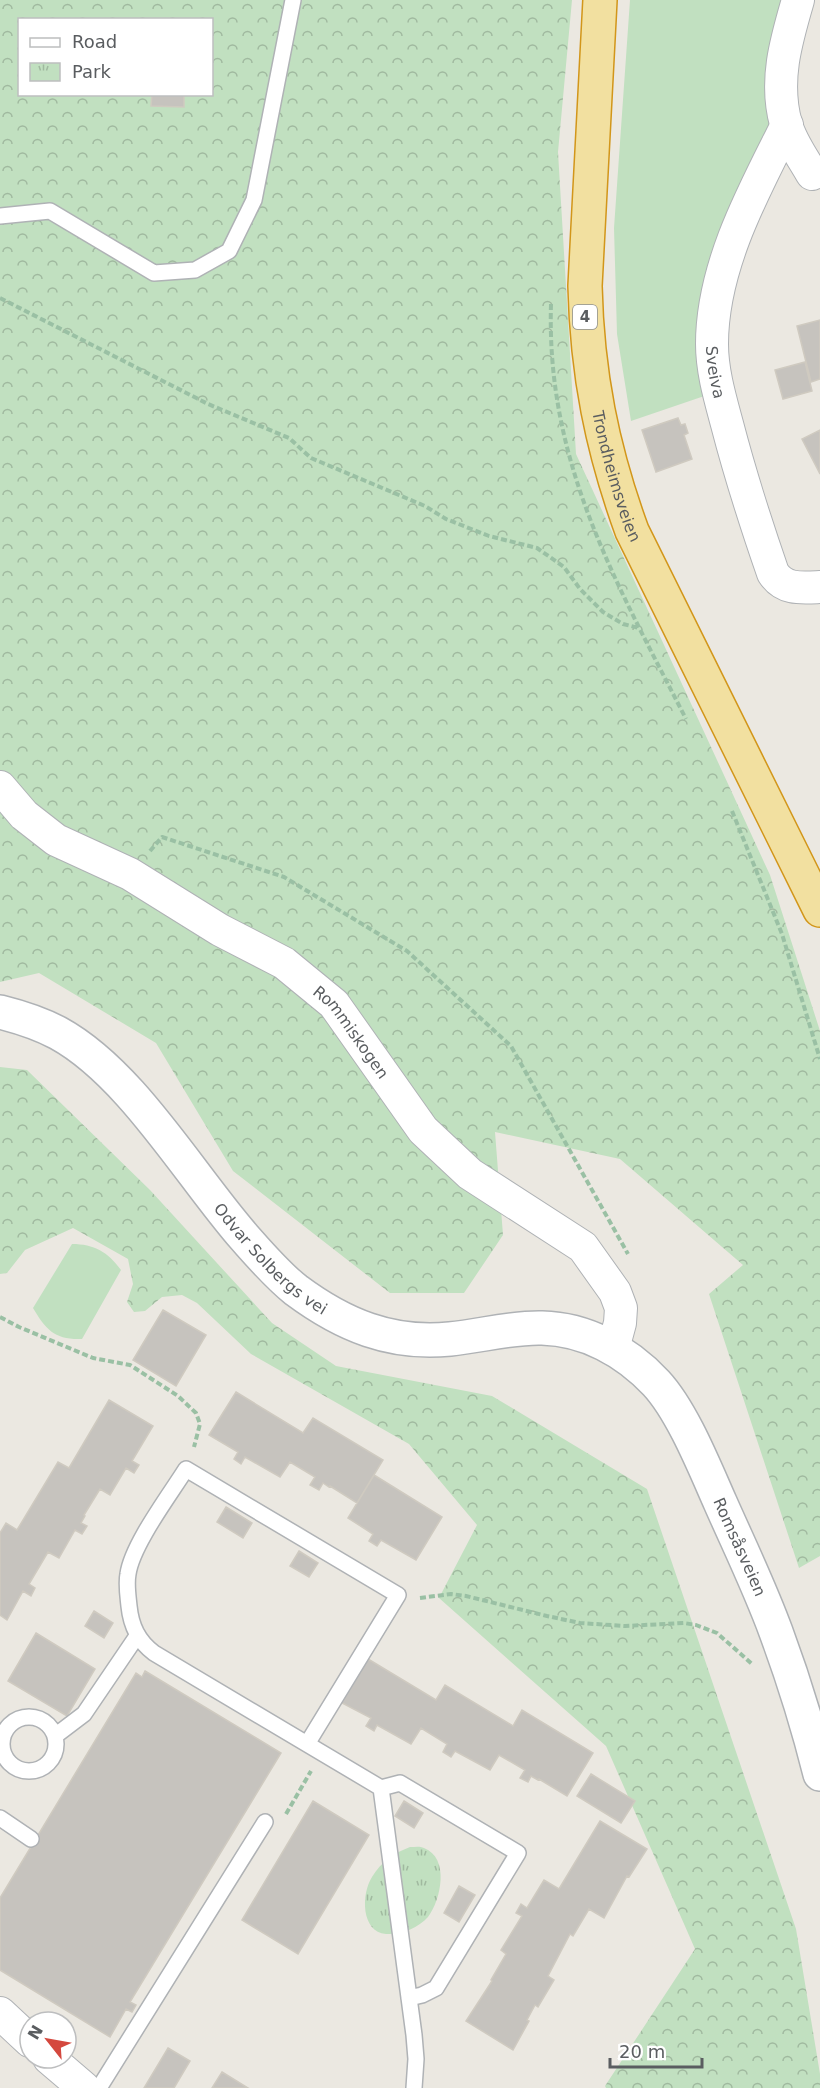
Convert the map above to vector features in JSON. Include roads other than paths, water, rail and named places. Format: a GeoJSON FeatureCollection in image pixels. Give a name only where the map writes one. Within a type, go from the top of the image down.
{"type":"FeatureCollection","features":[{"type":"Feature","properties":{"kind":"highway","name":"Trondheimsveien"},"geometry":{"type":"LineString","coordinates":[[600,0],[585,286],[590,371],[600,424],[620,498],[632,531],[820,910]]}},
{"type":"Feature","properties":{"kind":"street"},"geometry":{"type":"LineString","coordinates":[[798,0],[785,47],[780,78],[786,125],[812,174]]}},
{"type":"Feature","properties":{"kind":"street","name":"Sveiva"},"geometry":{"type":"LineString","coordinates":[[786,125],[743,216],[729,254],[713,320],[713,355],[721,401],[733,448],[773,573],[786,586],[820,587]]}},
{"type":"Feature","properties":{"kind":"street","name":"Rommiskogen"},"geometry":{"type":"LineString","coordinates":[[0,787],[24,815],[56,840],[130,874],[220,930],[284,963],[334,1004],[423,1130],[470,1174],[583,1247],[615,1292],[621,1308],[620,1323],[613,1349]]}},
{"type":"Feature","properties":{"kind":"street","name":"Odvar Solbergs vei"},"geometry":{"type":"LineString","coordinates":[[0,1012],[27,1019],[59,1034],[89,1055],[152,1121],[260,1256],[293,1288],[329,1313],[383,1336],[412,1341],[449,1339],[538,1328],[564,1329],[589,1337],[613,1349]]}},
{"type":"Feature","properties":{"kind":"street","name":"Romsåsveien"},"geometry":{"type":"LineString","coordinates":[[613,1349],[638,1365],[659,1386],[679,1416],[706,1469],[776,1631],[820,1774]]}},
{"type":"Feature","properties":{"kind":"street"},"geometry":{"type":"LineString","coordinates":[[0,2013],[18,2030]]}},
{"type":"Feature","properties":{"kind":"street"},"geometry":{"type":"LineString","coordinates":[[63,2070],[84,2088]]}},
{"type":"Feature","properties":{"kind":"lane"},"geometry":{"type":"LineString","coordinates":[[0,216],[50,211],[154,273],[195,270],[229,251],[254,200],[293,0]]}},
{"type":"Feature","properties":{"kind":"lane"},"geometry":{"type":"LineString","coordinates":[[307,1744],[398,1595],[186,1469],[134,1553],[128,1574],[129,1609],[137,1636],[144,1645],[154,1653],[307,1744],[321,1752],[381,1788],[400,1783],[518,1853],[436,1988],[409,1998]]}},
{"type":"Feature","properties":{"kind":"lane"},"geometry":{"type":"LineString","coordinates":[[55,1736],[84,1714],[137,1636]]}},
{"type":"Feature","properties":{"kind":"lane"},"geometry":{"type":"LineString","coordinates":[[27,1717],[44,1722],[55,1736],[55,1754],[43,1767],[35,1771],[18,1768],[5,1757],[1,1749],[5,1731],[18,1719],[27,1717]]}},
{"type":"Feature","properties":{"kind":"lane"},"geometry":{"type":"LineString","coordinates":[[381,1788],[416,2059],[414,2088]]}},
{"type":"Feature","properties":{"kind":"lane"},"geometry":{"type":"LineString","coordinates":[[0,1818],[32,1839]]}},
{"type":"Feature","properties":{"kind":"lane"},"geometry":{"type":"LineString","coordinates":[[99,2088],[265,1822]]}}]}
